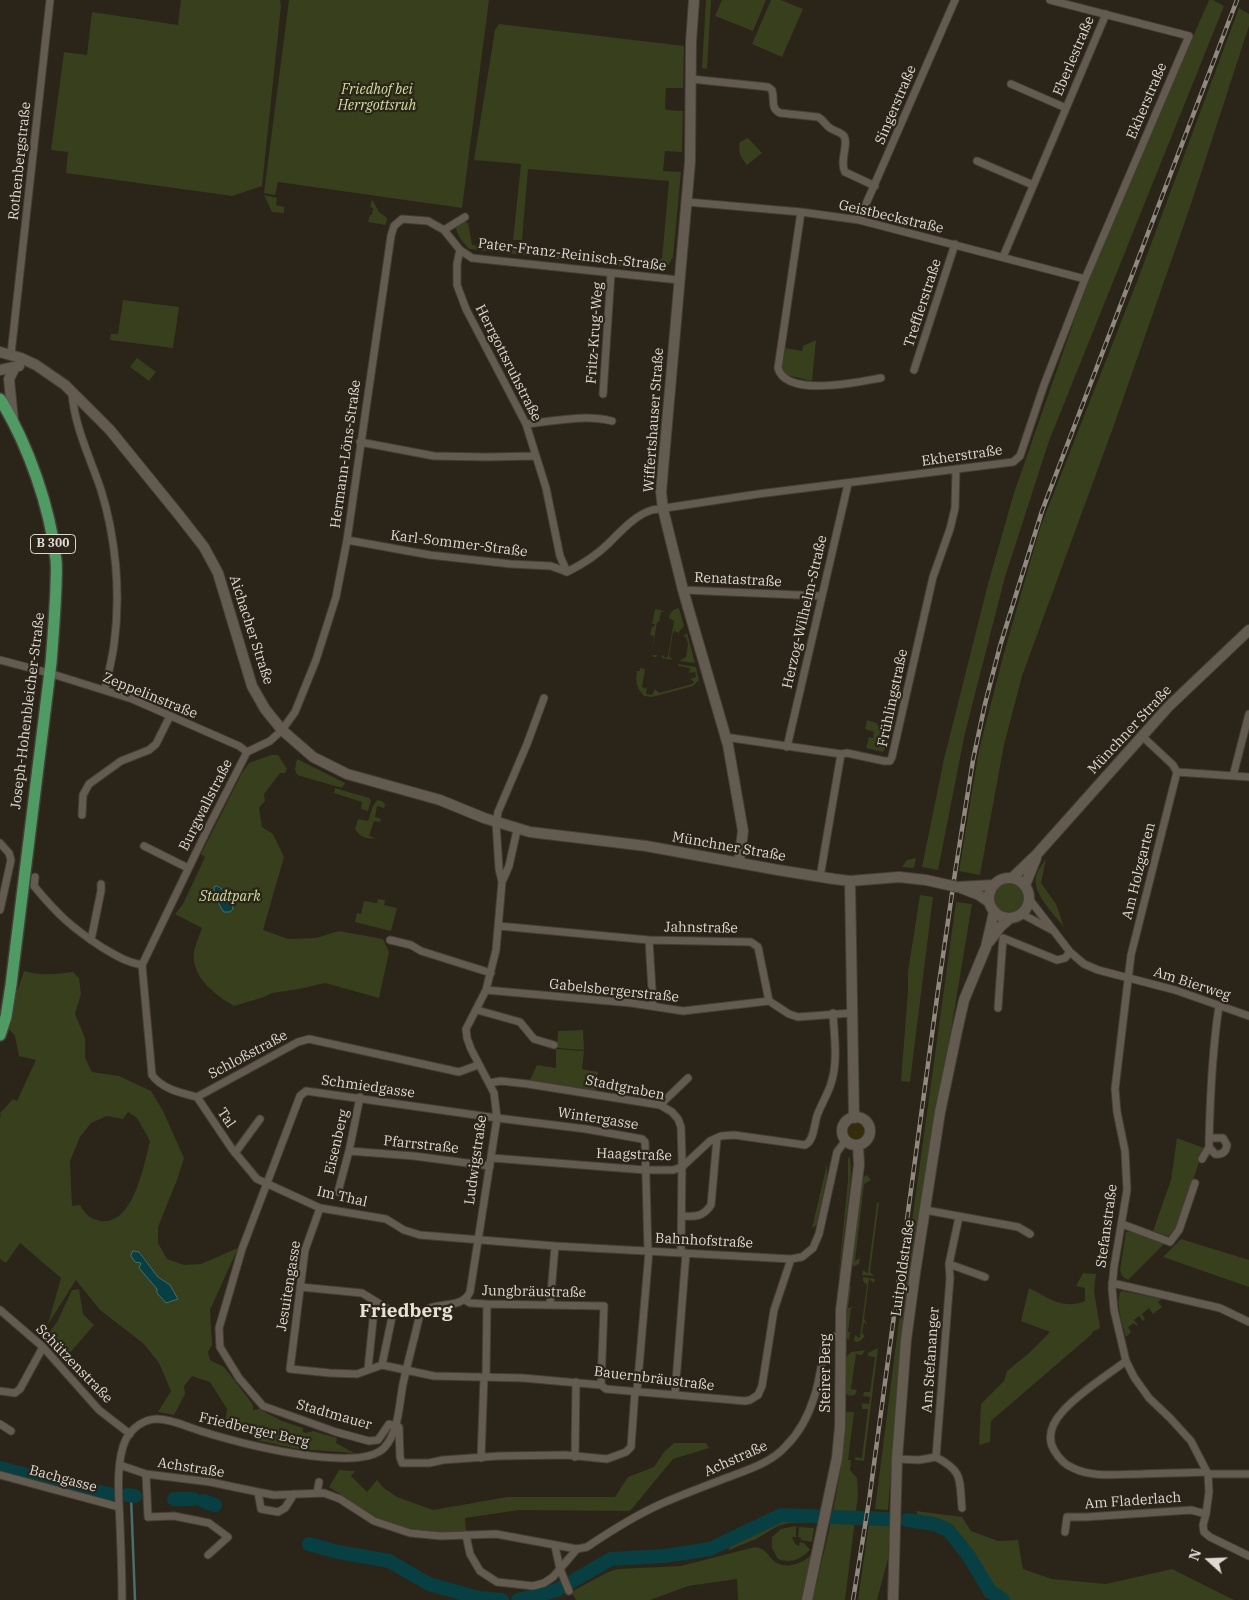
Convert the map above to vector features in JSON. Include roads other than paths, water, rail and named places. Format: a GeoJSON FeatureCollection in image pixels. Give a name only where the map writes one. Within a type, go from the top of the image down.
{"type":"FeatureCollection","features":[{"type":"Feature","properties":{"kind":"main road","name":"Joseph-Hohenbleicher-Straße"},"geometry":{"type":"LineString","coordinates":[[0,399],[27,450],[51,531],[56,562],[55,611],[50,673],[11,985],[6,1017],[0,1035]]}},
{"type":"Feature","properties":{"kind":"street","name":"Rothenbergstraße"},"geometry":{"type":"LineString","coordinates":[[11,354],[50,0]]}},
{"type":"Feature","properties":{"kind":"street","name":"Wiffertshauser Straße"},"geometry":{"type":"LineString","coordinates":[[694,0],[691,149],[661,492],[663,509],[683,590],[725,738],[737,791],[743,831],[739,862]]}},
{"type":"Feature","properties":{"kind":"street","name":"Singerstraße"},"geometry":{"type":"LineString","coordinates":[[860,220],[955,0]]}},
{"type":"Feature","properties":{"kind":"street"},"geometry":{"type":"LineString","coordinates":[[1050,0],[1106,14]]}},
{"type":"Feature","properties":{"kind":"street","name":"Ekherstraße"},"geometry":{"type":"LineString","coordinates":[[567,572],[582,564],[608,544],[643,513],[758,494],[1013,462],[1020,456],[1041,392],[1085,279],[1189,36],[1106,14]]}},
{"type":"Feature","properties":{"kind":"street","name":"Eberlestraße"},"geometry":{"type":"LineString","coordinates":[[1003,257],[1106,14]]}},
{"type":"Feature","properties":{"kind":"street"},"geometry":{"type":"LineString","coordinates":[[691,78],[768,87],[772,90],[773,106],[777,111],[818,117],[830,129],[843,135],[845,142],[843,169],[845,172],[875,186]]}},
{"type":"Feature","properties":{"kind":"street","name":"Eberlestraße"},"geometry":{"type":"LineString","coordinates":[[1011,84],[1066,108]]}},
{"type":"Feature","properties":{"kind":"street"},"geometry":{"type":"LineString","coordinates":[[977,161],[1033,185]]}},
{"type":"Feature","properties":{"kind":"street","name":"Geistbeckstraße"},"geometry":{"type":"LineString","coordinates":[[687,202],[801,212],[860,220],[1085,279]]}},
{"type":"Feature","properties":{"kind":"street"},"geometry":{"type":"LineString","coordinates":[[801,212],[778,368],[780,374],[787,381],[830,386],[881,378]]}},
{"type":"Feature","properties":{"kind":"street"},"geometry":{"type":"LineString","coordinates":[[444,230],[465,217]]}},
{"type":"Feature","properties":{"kind":"street","name":"Hermann-Löns-Straße"},"geometry":{"type":"LineString","coordinates":[[282,730],[295,712],[316,660],[336,597],[347,540],[390,236],[394,226],[402,219],[428,221],[444,230]]}},
{"type":"Feature","properties":{"kind":"street","name":"Pater-Franz-Reinisch-Straße"},"geometry":{"type":"LineString","coordinates":[[444,230],[460,250],[472,258],[679,280]]}},
{"type":"Feature","properties":{"kind":"street","name":"Trefflerstraße"},"geometry":{"type":"LineString","coordinates":[[914,370],[955,244]]}},
{"type":"Feature","properties":{"kind":"street","name":"Herrgottsruhstraße"},"geometry":{"type":"LineString","coordinates":[[460,250],[457,264],[457,284],[466,309],[526,424],[546,488],[560,556],[567,572]]}},
{"type":"Feature","properties":{"kind":"street","name":"Fritz-Krug-Weg"},"geometry":{"type":"LineString","coordinates":[[603,394],[611,274]]}},
{"type":"Feature","properties":{"kind":"street","name":"Aichacher Straße"},"geometry":{"type":"LineString","coordinates":[[0,352],[11,354],[36,365],[58,379],[72,392],[110,430],[211,558],[226,596],[252,686],[265,709],[282,730],[313,758],[347,774],[440,800],[496,822]]}},
{"type":"Feature","properties":{"kind":"street"},"geometry":{"type":"LineString","coordinates":[[0,357],[11,354]]}},
{"type":"Feature","properties":{"kind":"street"},"geometry":{"type":"LineString","coordinates":[[0,370],[36,365]]}},
{"type":"Feature","properties":{"kind":"street"},"geometry":{"type":"LineString","coordinates":[[13,421],[9,378],[15,367]]}},
{"type":"Feature","properties":{"kind":"street"},"geometry":{"type":"LineString","coordinates":[[72,392],[73,409],[101,492],[112,541],[116,572],[114,644],[105,689]]}},
{"type":"Feature","properties":{"kind":"street"},"geometry":{"type":"LineString","coordinates":[[526,424],[583,418],[600,418],[612,421]]}},
{"type":"Feature","properties":{"kind":"street"},"geometry":{"type":"LineString","coordinates":[[360,442],[434,456],[486,458],[536,456]]}},
{"type":"Feature","properties":{"kind":"street","name":"Frühlingstraße"},"geometry":{"type":"LineString","coordinates":[[841,754],[847,753],[884,761],[890,761],[892,757],[933,577],[950,529],[955,508],[956,470]]}},
{"type":"Feature","properties":{"kind":"street","name":"Herzog-Wilhelm-Straße"},"geometry":{"type":"LineString","coordinates":[[787,747],[848,484]]}},
{"type":"Feature","properties":{"kind":"street","name":"Karl-Sommer-Straße"},"geometry":{"type":"LineString","coordinates":[[347,540],[430,555],[511,564],[551,566],[567,572]]}},
{"type":"Feature","properties":{"kind":"street","name":"Renatastraße"},"geometry":{"type":"LineString","coordinates":[[683,590],[822,596]]}},
{"type":"Feature","properties":{"kind":"street","name":"Münchner Straße"},"geometry":{"type":"LineString","coordinates":[[1012,878],[1037,854],[1169,706],[1249,630]]}},
{"type":"Feature","properties":{"kind":"street","name":"Zeppelinstraße"},"geometry":{"type":"LineString","coordinates":[[0,660],[105,689],[132,699],[240,746],[247,752]]}},
{"type":"Feature","properties":{"kind":"street"},"geometry":{"type":"LineString","coordinates":[[496,822],[499,808],[527,744],[544,698]]}},
{"type":"Feature","properties":{"kind":"street"},"geometry":{"type":"LineString","coordinates":[[1233,776],[1249,714]]}},
{"type":"Feature","properties":{"kind":"street"},"geometry":{"type":"LineString","coordinates":[[82,815],[83,795],[88,784],[116,764],[149,750],[156,744],[170,716]]}},
{"type":"Feature","properties":{"kind":"street"},"geometry":{"type":"LineString","coordinates":[[247,752],[267,744],[282,730]]}},
{"type":"Feature","properties":{"kind":"street"},"geometry":{"type":"LineString","coordinates":[[1142,736],[1173,765],[1177,772],[1249,777]]}},
{"type":"Feature","properties":{"kind":"street"},"geometry":{"type":"LineString","coordinates":[[725,738],[841,754],[820,877]]}},
{"type":"Feature","properties":{"kind":"street","name":"Burgwallstraße"},"geometry":{"type":"LineString","coordinates":[[142,966],[188,868],[247,752]]}},
{"type":"Feature","properties":{"kind":"street","name":"Am Holzgarten"},"geometry":{"type":"LineString","coordinates":[[1128,977],[1177,772]]}},
{"type":"Feature","properties":{"kind":"street","name":"Münchner Straße"},"geometry":{"type":"LineString","coordinates":[[496,822],[517,830],[646,846],[850,881],[898,877],[926,880],[972,889],[994,885]]}},
{"type":"Feature","properties":{"kind":"street","name":"Ludwigstraße"},"geometry":{"type":"LineString","coordinates":[[465,1300],[470,1292],[497,1118],[494,1093],[478,1065],[467,1038],[466,1029],[486,990],[496,950],[502,882],[499,869],[496,822]]}},
{"type":"Feature","properties":{"kind":"street","name":"Ludwigstraße"},"geometry":{"type":"LineString","coordinates":[[502,882],[509,866],[517,830]]}},
{"type":"Feature","properties":{"kind":"street"},"geometry":{"type":"LineString","coordinates":[[0,843],[9,853],[11,860],[0,910]]}},
{"type":"Feature","properties":{"kind":"street","name":"Burgwallstraße"},"geometry":{"type":"LineString","coordinates":[[144,846],[188,868]]}},
{"type":"Feature","properties":{"kind":"street","name":"Münchner Straße"},"geometry":{"type":"LineString","coordinates":[[1025,885],[1037,854]]}},
{"type":"Feature","properties":{"kind":"street"},"geometry":{"type":"LineString","coordinates":[[35,877],[34,886],[68,924],[128,962],[142,966],[152,1075],[157,1082],[182,1093],[197,1097]]}},
{"type":"Feature","properties":{"kind":"street"},"geometry":{"type":"LineString","coordinates":[[1003,878],[1012,878],[1025,885],[1029,891],[1030,900],[1022,914],[1009,919],[1001,917],[994,912],[989,902],[990,893],[994,885],[1003,878]]}},
{"type":"Feature","properties":{"kind":"street"},"geometry":{"type":"LineString","coordinates":[[850,881],[854,1118]]}},
{"type":"Feature","properties":{"kind":"street"},"geometry":{"type":"LineString","coordinates":[[91,940],[102,891],[100,884]]}},
{"type":"Feature","properties":{"kind":"street","name":"Münchner Straße"},"geometry":{"type":"LineString","coordinates":[[972,889],[989,902]]}},
{"type":"Feature","properties":{"kind":"street"},"geometry":{"type":"LineString","coordinates":[[1030,900],[1070,952],[1084,964],[1094,969],[1128,977]]}},
{"type":"Feature","properties":{"kind":"street","name":"Luitpoldstraße"},"geometry":{"type":"LineString","coordinates":[[893,1600],[894,1516],[906,1340],[925,1210],[940,1112],[964,1000],[986,947],[994,912]]}},
{"type":"Feature","properties":{"kind":"street"},"geometry":{"type":"LineString","coordinates":[[1022,914],[1054,931]]}},
{"type":"Feature","properties":{"kind":"street","name":"Luitpoldstraße"},"geometry":{"type":"LineString","coordinates":[[986,947],[1000,927],[1009,919]]}},
{"type":"Feature","properties":{"kind":"street","name":"Jahnstraße"},"geometry":{"type":"LineString","coordinates":[[499,926],[649,940],[751,942],[758,947],[770,1001]]}},
{"type":"Feature","properties":{"kind":"street"},"geometry":{"type":"LineString","coordinates":[[998,1008],[1003,938],[1057,960],[1065,958],[1070,952]]}},
{"type":"Feature","properties":{"kind":"street"},"geometry":{"type":"LineString","coordinates":[[390,940],[411,945],[421,952],[491,974]]}},
{"type":"Feature","properties":{"kind":"street"},"geometry":{"type":"LineString","coordinates":[[649,940],[653,1006]]}},
{"type":"Feature","properties":{"kind":"street","name":"Am Bierweg"},"geometry":{"type":"LineString","coordinates":[[1128,977],[1175,990],[1249,1016]]}},
{"type":"Feature","properties":{"kind":"street","name":"Stefanstraße"},"geometry":{"type":"LineString","coordinates":[[1128,977],[1115,1089],[1126,1167],[1127,1190],[1112,1282],[1114,1310],[1126,1361],[1134,1377],[1149,1398],[1191,1441],[1208,1473]]}},
{"type":"Feature","properties":{"kind":"street","name":"Gabelsbergerstraße"},"geometry":{"type":"LineString","coordinates":[[486,990],[653,1006],[683,1011],[770,1001]]}},
{"type":"Feature","properties":{"kind":"street"},"geometry":{"type":"LineString","coordinates":[[770,1001],[789,1014],[798,1017],[852,1012]]}},
{"type":"Feature","properties":{"kind":"street"},"geometry":{"type":"LineString","coordinates":[[1202,1159],[1209,1147],[1211,1072],[1219,1006]]}},
{"type":"Feature","properties":{"kind":"street"},"geometry":{"type":"LineString","coordinates":[[477,1010],[520,1022],[534,1039],[554,1045]]}},
{"type":"Feature","properties":{"kind":"street"},"geometry":{"type":"LineString","coordinates":[[682,1216],[699,1216],[711,1205],[717,1138],[734,1135],[795,1144],[809,1143],[817,1114],[832,1081],[834,1070],[833,1013]]}},
{"type":"Feature","properties":{"kind":"street","name":"Schloßstraße"},"geometry":{"type":"LineString","coordinates":[[197,1097],[298,1042],[309,1039],[459,1072],[478,1065]]}},
{"type":"Feature","properties":{"kind":"street"},"geometry":{"type":"LineString","coordinates":[[660,1105],[688,1078]]}},
{"type":"Feature","properties":{"kind":"street","name":"Stadtgraben"},"geometry":{"type":"LineString","coordinates":[[489,1083],[502,1081],[528,1084],[660,1105],[672,1112],[678,1119],[681,1127],[684,1253],[675,1394]]}},
{"type":"Feature","properties":{"kind":"street","name":"Schmiedgasse"},"geometry":{"type":"LineString","coordinates":[[266,1184],[300,1096],[306,1091],[360,1097],[497,1118]]}},
{"type":"Feature","properties":{"kind":"street","name":"Tal"},"geometry":{"type":"LineString","coordinates":[[197,1097],[235,1153],[258,1179],[266,1184]]}},
{"type":"Feature","properties":{"kind":"street","name":"Eisenberg"},"geometry":{"type":"LineString","coordinates":[[338,1192],[350,1151],[360,1097]]}},
{"type":"Feature","properties":{"kind":"street","name":"Wintergasse"},"geometry":{"type":"LineString","coordinates":[[497,1118],[529,1121],[642,1139],[645,1142],[649,1251]]}},
{"type":"Feature","properties":{"kind":"street"},"geometry":{"type":"LineString","coordinates":[[854,1118],[863,1120],[869,1129],[867,1139],[858,1145],[846,1140],[843,1135],[843,1127],[846,1122],[854,1118]]}},
{"type":"Feature","properties":{"kind":"street","name":"Tal"},"geometry":{"type":"LineString","coordinates":[[235,1153],[248,1138],[260,1119]]}},
{"type":"Feature","properties":{"kind":"street","name":"Haagstraße"},"geometry":{"type":"LineString","coordinates":[[492,1158],[645,1170],[676,1170],[682,1167],[704,1145],[717,1138]]}},
{"type":"Feature","properties":{"kind":"street"},"geometry":{"type":"LineString","coordinates":[[1209,1138],[1223,1138],[1227,1146],[1223,1153],[1218,1154],[1213,1153],[1209,1147]]}},
{"type":"Feature","properties":{"kind":"street","name":"Bahnhofstraße"},"geometry":{"type":"LineString","coordinates":[[477,1240],[791,1259],[802,1257],[813,1248],[819,1234],[837,1152],[846,1140]]}},
{"type":"Feature","properties":{"kind":"street","name":"Steirer Berg"},"geometry":{"type":"LineString","coordinates":[[808,1600],[837,1458],[840,1427],[840,1336],[843,1285],[858,1166],[858,1145]]}},
{"type":"Feature","properties":{"kind":"street","name":"Pfarrstraße"},"geometry":{"type":"LineString","coordinates":[[350,1151],[414,1156],[490,1166]]}},
{"type":"Feature","properties":{"kind":"street"},"geometry":{"type":"LineString","coordinates":[[1122,1224],[1170,1242],[1179,1230],[1194,1183]]}},
{"type":"Feature","properties":{"kind":"street","name":"Im Thal"},"geometry":{"type":"LineString","coordinates":[[266,1184],[320,1208],[386,1219],[404,1230],[420,1235],[477,1240]]}},
{"type":"Feature","properties":{"kind":"street","name":"Stadtmauer"},"geometry":{"type":"LineString","coordinates":[[266,1184],[242,1249],[223,1311],[219,1328],[220,1347],[239,1378],[263,1406],[336,1432],[369,1441],[378,1440],[389,1424],[395,1425]]}},
{"type":"Feature","properties":{"kind":"street","name":"Jesuitengasse"},"geometry":{"type":"LineString","coordinates":[[320,1208],[305,1250],[290,1369],[330,1374],[357,1374],[368,1370]]}},
{"type":"Feature","properties":{"kind":"street"},"geometry":{"type":"LineString","coordinates":[[925,1210],[1018,1228],[1030,1234]]}},
{"type":"Feature","properties":{"kind":"street","name":"Am Stefananger"},"geometry":{"type":"LineString","coordinates":[[936,1458],[950,1278],[949,1264],[959,1217]]}},
{"type":"Feature","properties":{"kind":"street"},"geometry":{"type":"LineString","coordinates":[[550,1305],[555,1246]]}},
{"type":"Feature","properties":{"kind":"street"},"geometry":{"type":"LineString","coordinates":[[395,1425],[399,1426],[400,1458],[402,1463],[429,1463],[443,1460],[499,1456],[566,1455],[607,1459],[626,1452],[631,1447],[649,1251]]}},
{"type":"Feature","properties":{"kind":"street","name":"Bauernbräustraße"},"geometry":{"type":"LineString","coordinates":[[382,1366],[434,1376],[576,1382],[601,1385],[606,1389],[745,1401],[758,1395],[762,1386],[774,1310],[791,1259]]}},
{"type":"Feature","properties":{"kind":"street"},"geometry":{"type":"LineString","coordinates":[[949,1264],[984,1277]]}},
{"type":"Feature","properties":{"kind":"street"},"geometry":{"type":"LineString","coordinates":[[1112,1282],[1220,1308],[1249,1322]]}},
{"type":"Feature","properties":{"kind":"street"},"geometry":{"type":"LineString","coordinates":[[300,1287],[362,1293],[393,1312],[382,1366],[368,1370],[375,1301]]}},
{"type":"Feature","properties":{"kind":"street","name":"Friedberger Berg"},"geometry":{"type":"LineString","coordinates":[[130,1434],[142,1423],[157,1419],[280,1451],[312,1456],[369,1457],[384,1448],[395,1425],[406,1370],[422,1312],[428,1308],[454,1304],[465,1300]]}},
{"type":"Feature","properties":{"kind":"street","name":"Jungbräustraße"},"geometry":{"type":"LineString","coordinates":[[465,1300],[470,1303],[487,1304],[604,1306],[601,1385]]}},
{"type":"Feature","properties":{"kind":"street"},"geometry":{"type":"LineString","coordinates":[[481,1458],[487,1304]]}},
{"type":"Feature","properties":{"kind":"street","name":"Schützenstraße"},"geometry":{"type":"LineString","coordinates":[[0,1310],[43,1347],[99,1410],[130,1434]]}},
{"type":"Feature","properties":{"kind":"street","name":"Achstraße"},"geometry":{"type":"LineString","coordinates":[[120,1465],[146,1474],[210,1482],[274,1495],[324,1493],[340,1499],[374,1521],[395,1529],[441,1536],[466,1534],[510,1536],[576,1549],[587,1547],[638,1515],[777,1456],[794,1437],[815,1399],[822,1371],[825,1342],[831,1337],[840,1336]]}},
{"type":"Feature","properties":{"kind":"street"},"geometry":{"type":"LineString","coordinates":[[0,1391],[15,1393],[20,1389],[43,1347]]}},
{"type":"Feature","properties":{"kind":"street"},"geometry":{"type":"LineString","coordinates":[[1126,1361],[1079,1396],[1062,1412],[1055,1422],[1050,1436],[1052,1446],[1055,1452],[1069,1466],[1087,1472],[1106,1474],[1249,1474]]}},
{"type":"Feature","properties":{"kind":"street"},"geometry":{"type":"LineString","coordinates":[[575,1457],[576,1382]]}},
{"type":"Feature","properties":{"kind":"street"},"geometry":{"type":"LineString","coordinates":[[0,1424],[11,1431]]}},
{"type":"Feature","properties":{"kind":"street"},"geometry":{"type":"LineString","coordinates":[[122,1600],[119,1507],[120,1465],[124,1446],[130,1434]]}},
{"type":"Feature","properties":{"kind":"street"},"geometry":{"type":"LineString","coordinates":[[897,1459],[919,1460],[936,1458],[951,1465],[959,1476],[962,1508]]}},
{"type":"Feature","properties":{"kind":"street"},"geometry":{"type":"LineString","coordinates":[[1208,1473],[1204,1532],[1210,1537],[1249,1556]]}},
{"type":"Feature","properties":{"kind":"street"},"geometry":{"type":"LineString","coordinates":[[146,1474],[148,1517],[174,1516],[209,1523],[228,1537],[208,1555]]}},
{"type":"Feature","properties":{"kind":"street","name":"Bachgasse"},"geometry":{"type":"LineString","coordinates":[[0,1475],[119,1507]]}},
{"type":"Feature","properties":{"kind":"street"},"geometry":{"type":"LineString","coordinates":[[317,1493],[319,1482]]}},
{"type":"Feature","properties":{"kind":"street"},"geometry":{"type":"LineString","coordinates":[[258,1492],[261,1509],[278,1512],[285,1508],[294,1494]]}},
{"type":"Feature","properties":{"kind":"street","name":"Am Fladerlach"},"geometry":{"type":"LineString","coordinates":[[1065,1532],[1067,1517],[1086,1518],[1191,1510],[1206,1514]]}},
{"type":"Feature","properties":{"kind":"street","name":"Achstraße"},"geometry":{"type":"LineString","coordinates":[[466,1534],[470,1554],[480,1571],[497,1582],[533,1586],[544,1582],[553,1577],[576,1549]]}},
{"type":"Feature","properties":{"kind":"street"},"geometry":{"type":"LineString","coordinates":[[555,1546],[560,1569],[568,1590]]}},
{"type":"Feature","properties":{"kind":"water"},"geometry":{"type":"Polygon","coordinates":[[[217,886],[225,892],[229,899],[233,909],[230,912],[224,912],[219,904],[214,889],[217,886]]]}},
{"type":"Feature","properties":{"kind":"water"},"geometry":{"type":"Polygon","coordinates":[[[133,1251],[139,1252],[158,1277],[170,1285],[178,1299],[166,1303],[139,1268],[141,1263],[135,1262],[131,1256],[133,1251]]]}},
{"type":"Feature","properties":{"kind":"waterway"},"geometry":{"type":"LineString","coordinates":[[0,1468],[56,1483],[110,1494]]}},
{"type":"Feature","properties":{"kind":"waterway"},"geometry":{"type":"LineString","coordinates":[[127,1495],[135,1496]]}},
{"type":"Feature","properties":{"kind":"waterway"},"geometry":{"type":"LineString","coordinates":[[131,1496],[135,1600]]}},
{"type":"Feature","properties":{"kind":"waterway"},"geometry":{"type":"LineString","coordinates":[[174,1499],[193,1499]]}},
{"type":"Feature","properties":{"kind":"waterway"},"geometry":{"type":"LineString","coordinates":[[203,1501],[215,1505]]}},
{"type":"Feature","properties":{"kind":"waterway"},"geometry":{"type":"LineString","coordinates":[[518,1600],[557,1590],[611,1559],[664,1556],[710,1549],[781,1515],[887,1519]]}},
{"type":"Feature","properties":{"kind":"waterway"},"geometry":{"type":"LineString","coordinates":[[907,1520],[934,1524],[948,1530],[968,1555],[990,1591],[1003,1600]]}},
{"type":"Feature","properties":{"kind":"waterway"},"geometry":{"type":"LineString","coordinates":[[309,1544],[338,1552],[389,1561],[429,1584],[479,1598],[502,1600]]}},
{"type":"Feature","properties":{"kind":"railway"},"geometry":{"type":"LineString","coordinates":[[853,1600],[869,1501],[955,873],[973,760],[985,704],[1000,646],[1042,511],[1237,0]]}},
{"type":"Feature","properties":{"kind":"district","name":"Friedberg"},"geometry":{"type":"Point","coordinates":[406,1312]}},
{"type":"Feature","properties":{"kind":"park label","name":"Friedhof bei Herrgottsruh"},"geometry":{"type":"Point","coordinates":[377,98]}},
{"type":"Feature","properties":{"kind":"park label","name":"Stadtpark"},"geometry":{"type":"Point","coordinates":[230,897]}}]}
